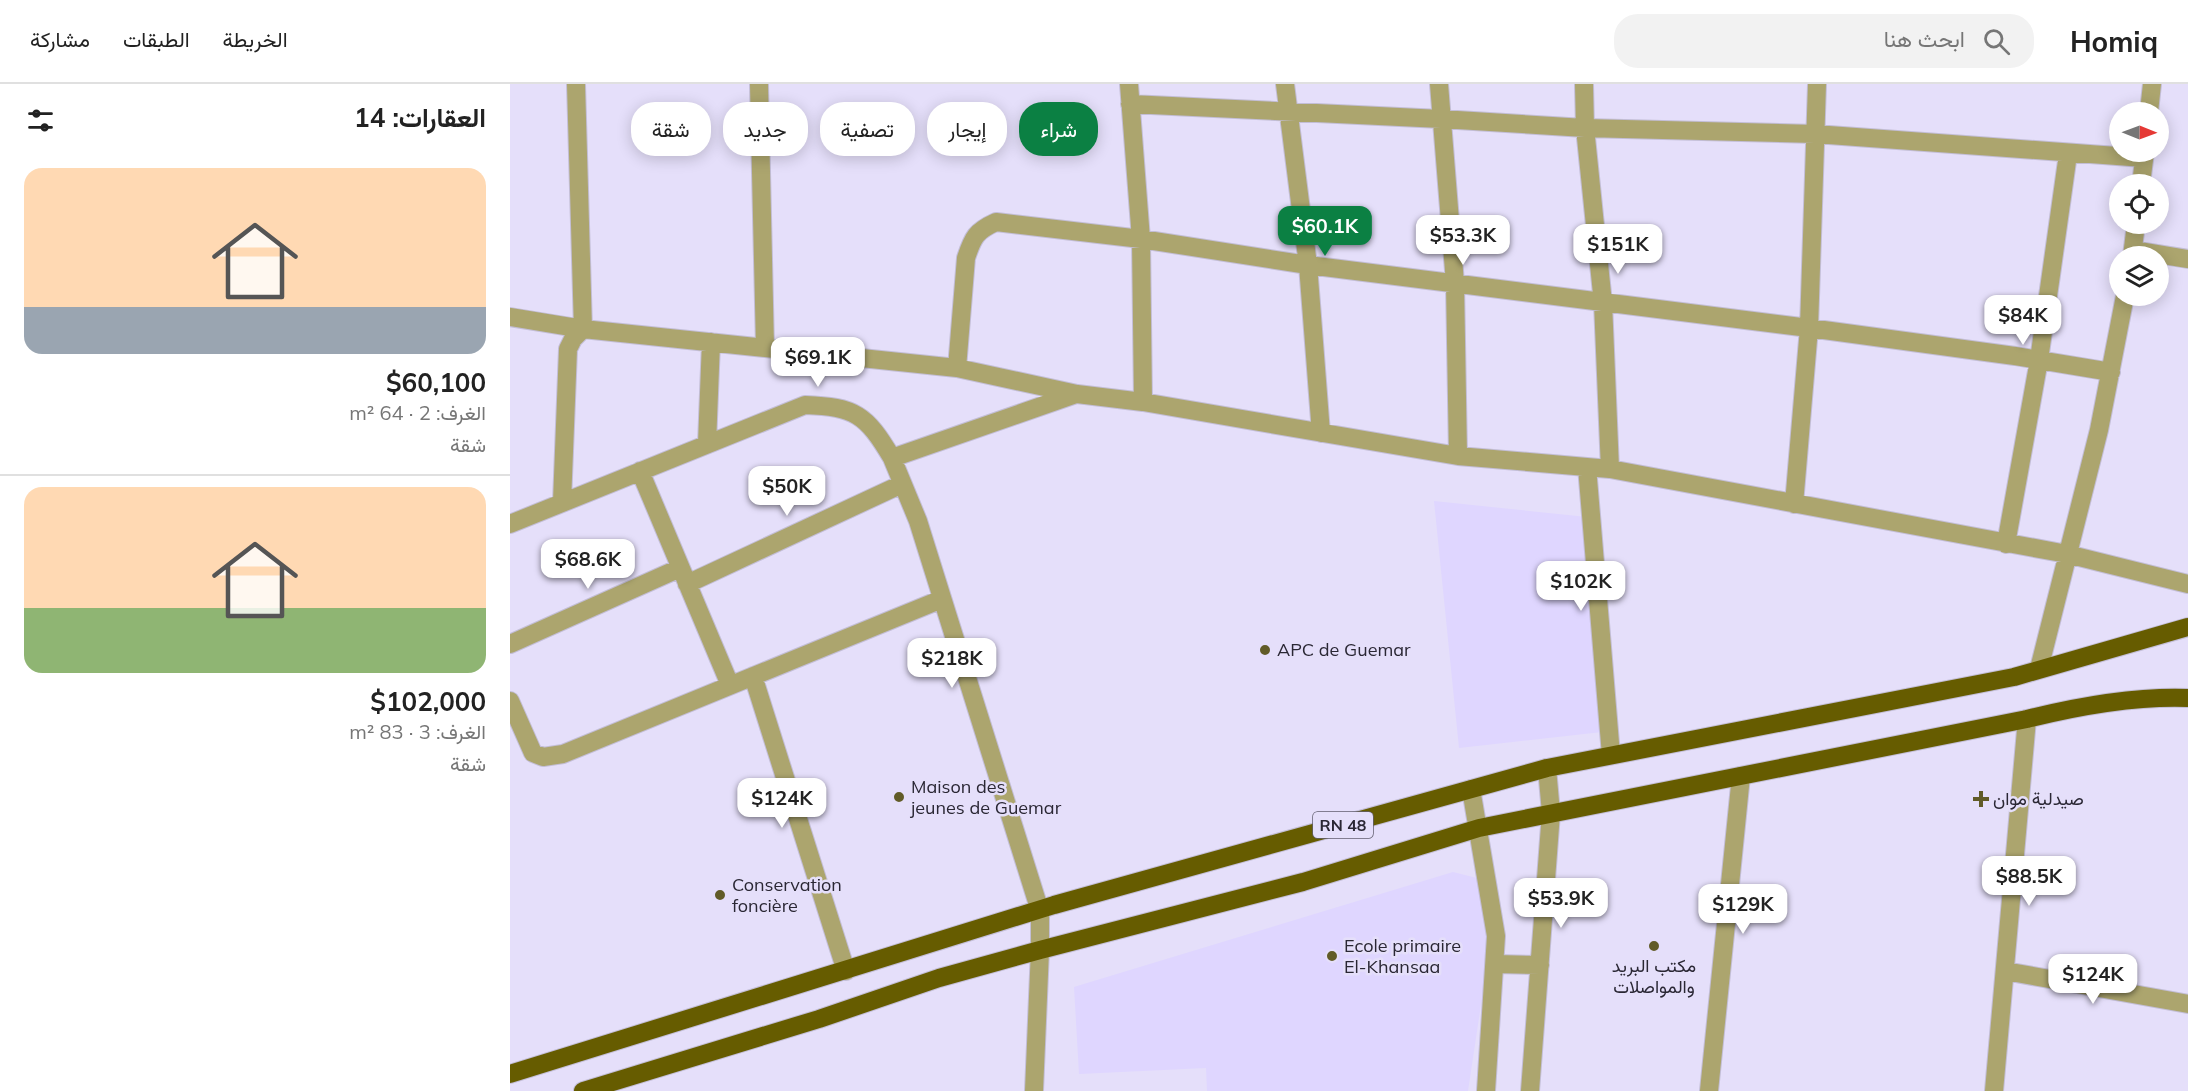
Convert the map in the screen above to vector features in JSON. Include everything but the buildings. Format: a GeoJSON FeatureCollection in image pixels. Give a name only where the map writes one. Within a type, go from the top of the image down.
{"type":"FeatureCollection","features":[{"type":"Feature","properties":{"kind":"highway","name":"RN 48"},"geometry":{"type":"LineString","coordinates":[[510,1074],[1040,910],[1547,768],[2014,677],[2188,627]]}},
{"type":"Feature","properties":{"kind":"highway","name":"RN 48"},"geometry":{"type":"LineString","coordinates":[[583,1091],[819,1018],[939,978],[1304,882],[1479,828],[2068,709],[2138,700],[2188,698]]}},
{"type":"Feature","properties":{"kind":"street"},"geometry":{"type":"LineString","coordinates":[[562,501],[568,349],[573,339],[583,329],[576,84]]}},
{"type":"Feature","properties":{"kind":"street"},"geometry":{"type":"LineString","coordinates":[[759,84],[765,347]]}},
{"type":"Feature","properties":{"kind":"street"},"geometry":{"type":"LineString","coordinates":[[1130,84],[1141,239],[1143,402]]}},
{"type":"Feature","properties":{"kind":"street"},"geometry":{"type":"LineString","coordinates":[[1285,84],[1308,265],[1321,433]]}},
{"type":"Feature","properties":{"kind":"street"},"geometry":{"type":"LineString","coordinates":[[1439,84],[1455,283],[1458,456]]}},
{"type":"Feature","properties":{"kind":"street"},"geometry":{"type":"LineString","coordinates":[[1584,84],[1585,128],[1603,303],[1610,469]]}},
{"type":"Feature","properties":{"kind":"street"},"geometry":{"type":"LineString","coordinates":[[1794,504],[1809,328],[1817,84]]}},
{"type":"Feature","properties":{"kind":"street"},"geometry":{"type":"LineString","coordinates":[[2150,102],[2152,84]]}},
{"type":"Feature","properties":{"kind":"street"},"geometry":{"type":"LineString","coordinates":[[1130,105],[1441,118],[1585,128],[1815,134],[2068,154],[2109,155]]}},
{"type":"Feature","properties":{"kind":"street"},"geometry":{"type":"LineString","coordinates":[[2006,544],[2039,360],[2068,154]]}},
{"type":"Feature","properties":{"kind":"street"},"geometry":{"type":"LineString","coordinates":[[957,368],[966,258],[971,244],[981,229],[996,222],[1141,239],[1308,265],[1809,328],[2111,372]]}},
{"type":"Feature","properties":{"kind":"street"},"geometry":{"type":"LineString","coordinates":[[2169,258],[2188,260]]}},
{"type":"Feature","properties":{"kind":"street"},"geometry":{"type":"LineString","coordinates":[[2039,669],[2086,483],[2123,306]]}},
{"type":"Feature","properties":{"kind":"street"},"geometry":{"type":"LineString","coordinates":[[510,317],[583,329],[957,368],[1077,394],[1143,402],[1458,456],[1610,469],[2067,554],[2188,584]]}},
{"type":"Feature","properties":{"kind":"street"},"geometry":{"type":"LineString","coordinates":[[707,444],[711,342]]}},
{"type":"Feature","properties":{"kind":"street"},"geometry":{"type":"LineString","coordinates":[[892,458],[1077,394]]}},
{"type":"Feature","properties":{"kind":"street"},"geometry":{"type":"LineString","coordinates":[[510,524],[562,501],[805,405],[836,406],[866,422],[877,433],[892,458],[918,521],[1040,910],[1034,1091]]}},
{"type":"Feature","properties":{"kind":"street"},"geometry":{"type":"LineString","coordinates":[[1587,467],[1611,755]]}},
{"type":"Feature","properties":{"kind":"street"},"geometry":{"type":"LineString","coordinates":[[640,471],[730,685]]}},
{"type":"Feature","properties":{"kind":"street"},"geometry":{"type":"LineString","coordinates":[[510,644],[684,576],[902,484]]}},
{"type":"Feature","properties":{"kind":"street"},"geometry":{"type":"LineString","coordinates":[[510,701],[533,753],[543,757],[563,753],[942,599]]}},
{"type":"Feature","properties":{"kind":"street"},"geometry":{"type":"LineString","coordinates":[[753,676],[846,971]]}},
{"type":"Feature","properties":{"kind":"street"},"geometry":{"type":"LineString","coordinates":[[1994,1091],[2027,719]]}},
{"type":"Feature","properties":{"kind":"street"},"geometry":{"type":"LineString","coordinates":[[1530,1091],[1551,813],[1547,768]]}},
{"type":"Feature","properties":{"kind":"street"},"geometry":{"type":"LineString","coordinates":[[1709,1091],[1742,776]]}},
{"type":"Feature","properties":{"kind":"street"},"geometry":{"type":"LineString","coordinates":[[1471,789],[1496,936],[1496,964],[1486,1091]]}},
{"type":"Feature","properties":{"kind":"street"},"geometry":{"type":"LineString","coordinates":[[1496,964],[1540,965]]}},
{"type":"Feature","properties":{"kind":"street"},"geometry":{"type":"LineString","coordinates":[[2005,971],[2188,1004]]}},
{"type":"Feature","properties":{"kind":"shaded area"},"geometry":{"type":"Polygon","coordinates":[[[1434,501],[1597,518],[1611,731],[1459,748],[1434,501]]]}},
{"type":"Feature","properties":{"kind":"shaded area","name":"Ecole primaire El-Khansaa"},"geometry":{"type":"Polygon","coordinates":[[[1453,872],[1481,879],[1493,925],[1468,1091],[1207,1091],[1206,1068],[1079,1074],[1074,987],[1453,872]]]}},
{"type":"Feature","properties":{"kind":"place","name":"APC de Guemar"},"geometry":{"type":"Point","coordinates":[1265,650]}},
{"type":"Feature","properties":{"kind":"place","name":"Maison des jeunes de Guemar"},"geometry":{"type":"Point","coordinates":[899,797]}},
{"type":"Feature","properties":{"kind":"place","name":"صيدلية موان"},"geometry":{"type":"Point","coordinates":[1981,799]}},
{"type":"Feature","properties":{"kind":"place","name":"Conservation foncière"},"geometry":{"type":"Point","coordinates":[720,895]}},
{"type":"Feature","properties":{"kind":"place","name":"مكتب البريد والمواصلات"},"geometry":{"type":"Point","coordinates":[1654,946]}},
{"type":"Feature","properties":{"kind":"place","name":"Ecole primaire El-Khansaa"},"geometry":{"type":"Point","coordinates":[1332,956]}}]}
